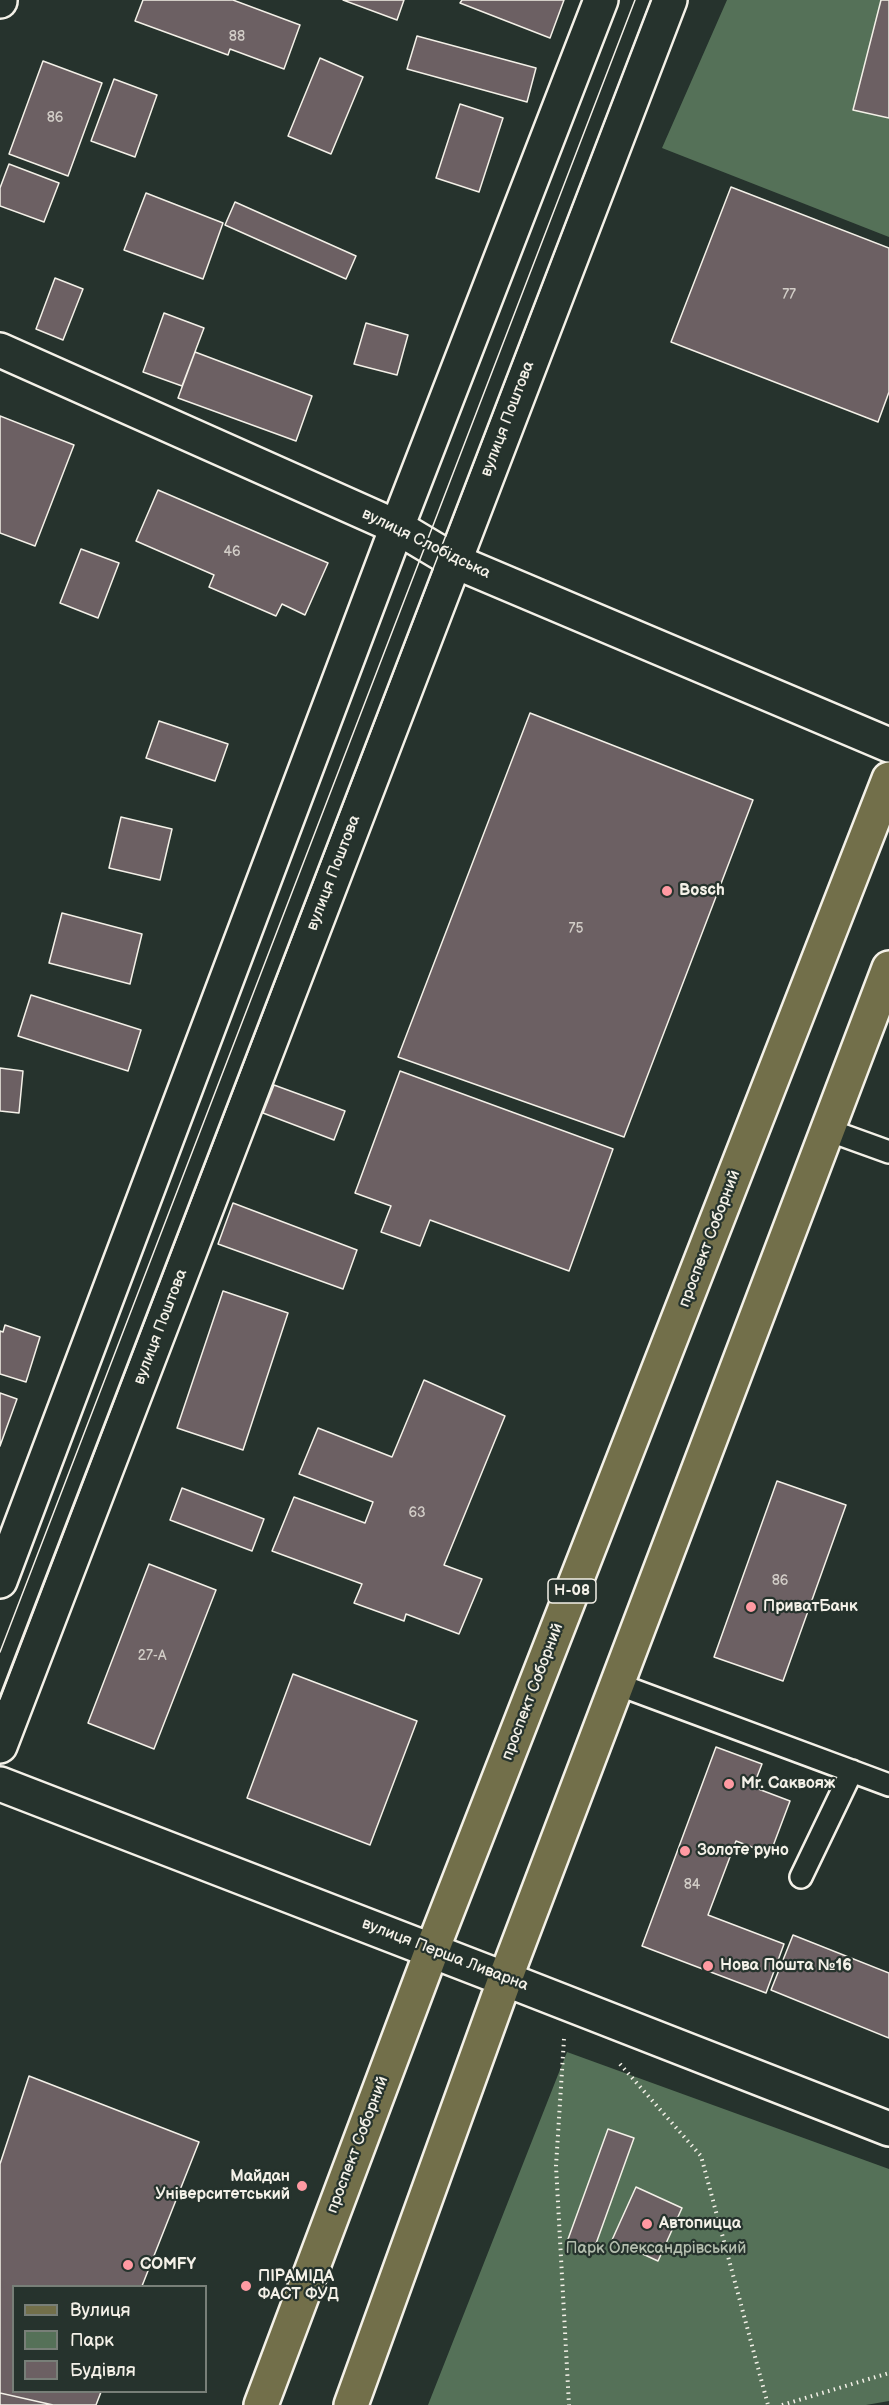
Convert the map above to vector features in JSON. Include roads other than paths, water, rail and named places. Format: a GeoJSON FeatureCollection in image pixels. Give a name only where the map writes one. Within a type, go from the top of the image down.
{"type":"FeatureCollection","features":[{"type":"Feature","properties":{"kind":"main road","name":"проспект Соборний"},"geometry":{"type":"LineString","coordinates":[[261,2405],[432,1950],[889,779]]}},
{"type":"Feature","properties":{"kind":"main road"},"geometry":{"type":"LineString","coordinates":[[351,2405],[506,1978],[889,968]]}},
{"type":"Feature","properties":{"kind":"street"},"geometry":{"type":"LineString","coordinates":[[0,1581],[397,527],[602,0]]}},
{"type":"Feature","properties":{"kind":"street","name":"вулиця Поштова"},"geometry":{"type":"LineString","coordinates":[[0,1746],[670,0]]}},
{"type":"Feature","properties":{"kind":"street","name":"вулиця Слобідська"},"geometry":{"type":"LineString","coordinates":[[0,350],[397,527],[454,561],[889,745]]}},
{"type":"Feature","properties":{"kind":"street","name":"вулиця Перша Ливарна"},"geometry":{"type":"LineString","coordinates":[[0,1784],[506,1978],[889,2129]]}},
{"type":"Feature","properties":{"kind":"lane"},"geometry":{"type":"LineString","coordinates":[[828,1130],[889,1152]]}},
{"type":"Feature","properties":{"kind":"lane"},"geometry":{"type":"LineString","coordinates":[[617,1684],[889,1785]]}},
{"type":"Feature","properties":{"kind":"lane"},"geometry":{"type":"LineString","coordinates":[[801,1877],[852,1771]]}},
{"type":"Feature","properties":{"kind":"tram line"},"geometry":{"type":"LineString","coordinates":[[0,1652],[635,0]]}},
{"type":"Feature","properties":{"kind":"tram line"},"geometry":{"type":"LineString","coordinates":[[0,1699],[651,0]]}},
{"type":"Feature","properties":{"kind":"place","name":"Bosch"},"geometry":{"type":"Point","coordinates":[667,891]}},
{"type":"Feature","properties":{"kind":"place","name":"ПриватБанк"},"geometry":{"type":"Point","coordinates":[751,1607]}},
{"type":"Feature","properties":{"kind":"place","name":"Mr. Cаквояж"},"geometry":{"type":"Point","coordinates":[729,1784]}},
{"type":"Feature","properties":{"kind":"place","name":"Золоте руно"},"geometry":{"type":"Point","coordinates":[685,1851]}},
{"type":"Feature","properties":{"kind":"place","name":"Нова Пошта №16"},"geometry":{"type":"Point","coordinates":[708,1966]}},
{"type":"Feature","properties":{"kind":"place","name":"Майдан Університетський"},"geometry":{"type":"Point","coordinates":[302,2186]}},
{"type":"Feature","properties":{"kind":"place","name":"Автопицца"},"geometry":{"type":"Point","coordinates":[647,2224]}},
{"type":"Feature","properties":{"kind":"place","name":"COMFY"},"geometry":{"type":"Point","coordinates":[128,2265]}},
{"type":"Feature","properties":{"kind":"place","name":"ПІРАМІДА ФАСТ ФУД"},"geometry":{"type":"Point","coordinates":[246,2286]}},
{"type":"Feature","properties":{"kind":"park label","name":"Парк Олександрівський"},"geometry":{"type":"Point","coordinates":[656,2249]}}]}
